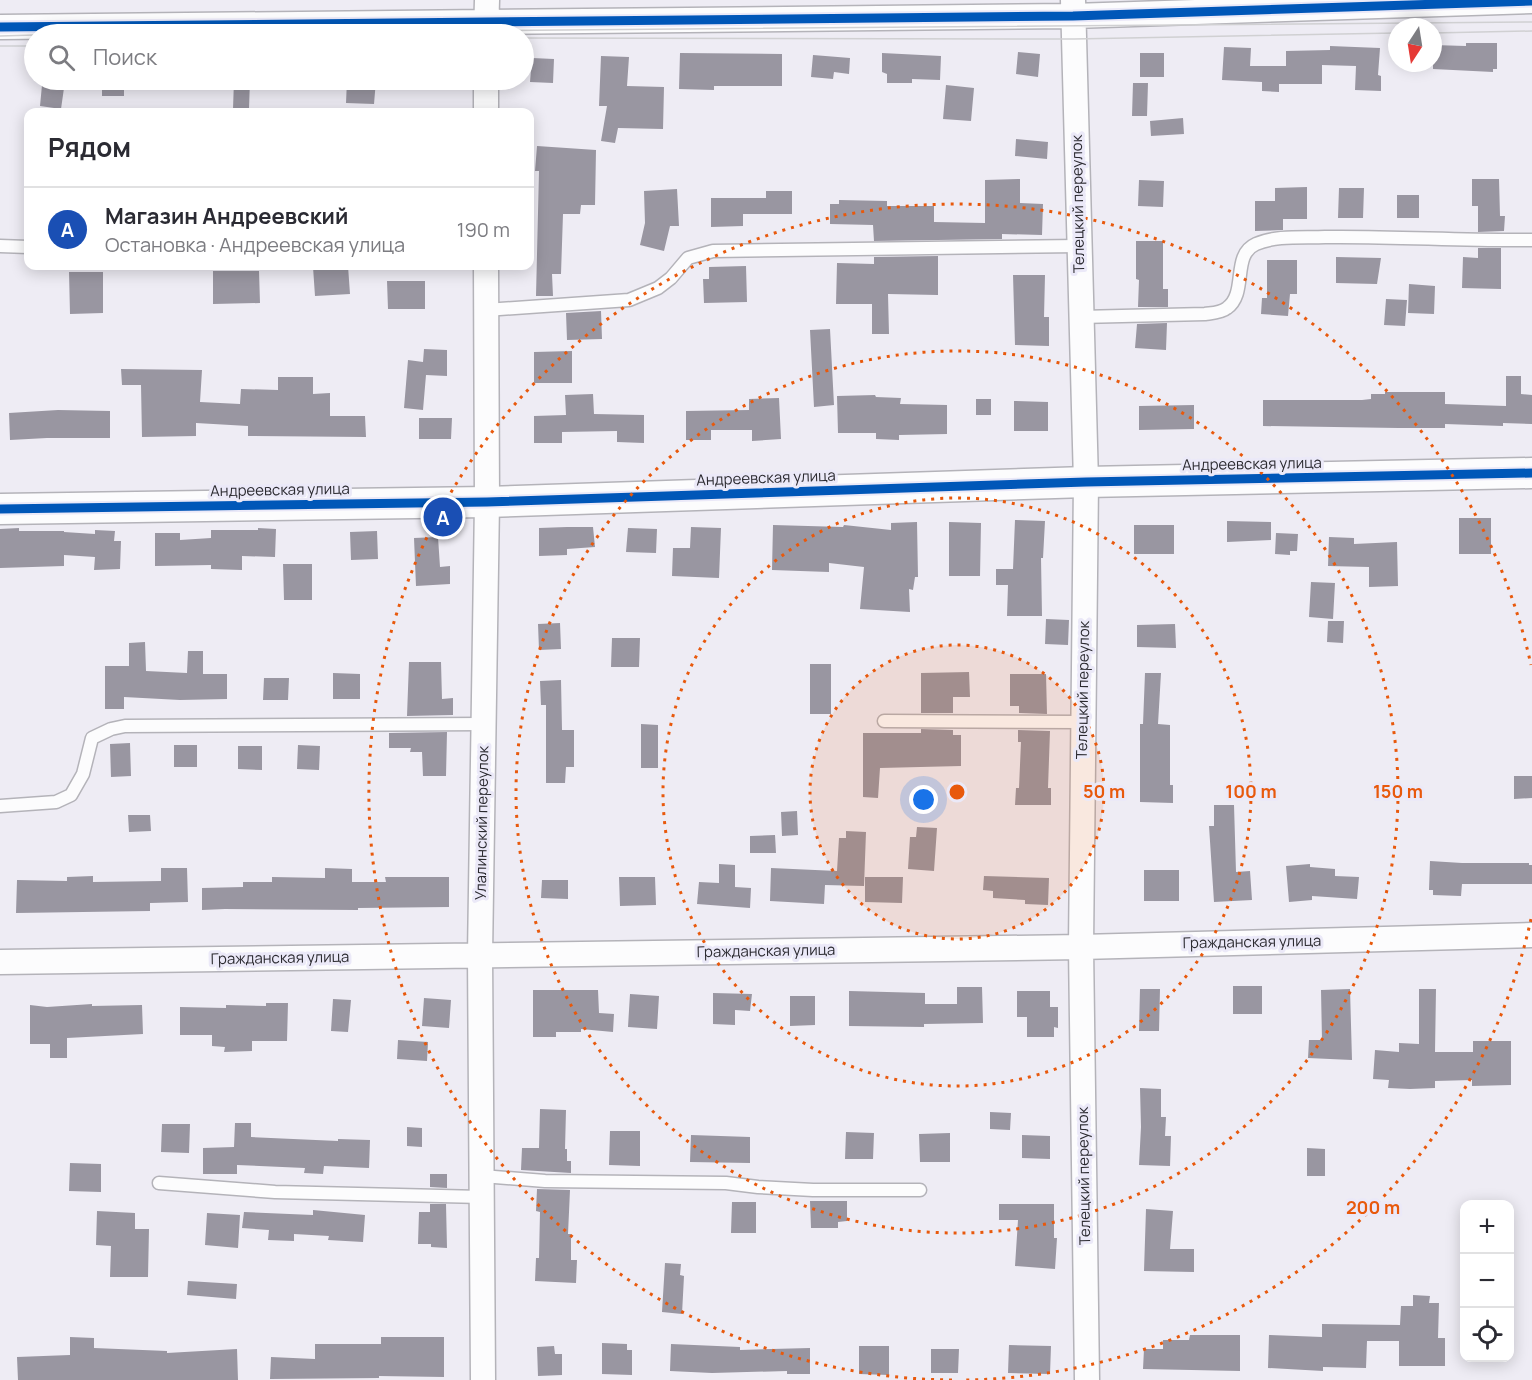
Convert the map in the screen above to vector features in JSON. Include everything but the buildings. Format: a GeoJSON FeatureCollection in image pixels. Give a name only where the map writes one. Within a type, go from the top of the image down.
{"type":"FeatureCollection","features":[{"type":"Feature","properties":{"kind":"street"},"geometry":{"type":"LineString","coordinates":[[182,24],[1532,1]]}},
{"type":"Feature","properties":{"kind":"street","name":"Телецкий переулок"},"geometry":{"type":"LineString","coordinates":[[1073,8],[1086,482],[1081,947],[1087,1380]]}},
{"type":"Feature","properties":{"kind":"street"},"geometry":{"type":"LineString","coordinates":[[0,27],[24,27]]}},
{"type":"Feature","properties":{"kind":"street"},"geometry":{"type":"LineString","coordinates":[[486,90],[486,108]]}},
{"type":"Feature","properties":{"kind":"street","name":"Улалинский переулок"},"geometry":{"type":"LineString","coordinates":[[483,1380],[480,955],[487,502],[486,270]]}},
{"type":"Feature","properties":{"kind":"street","name":"Андреевская улица"},"geometry":{"type":"LineString","coordinates":[[0,509],[487,502],[1086,482],[1532,473]]}},
{"type":"Feature","properties":{"kind":"street","name":"Гражданская улица"},"geometry":{"type":"LineString","coordinates":[[0,962],[1081,947],[1532,935]]}},
{"type":"Feature","properties":{"kind":"lane"},"geometry":{"type":"LineString","coordinates":[[1080,317],[1219,312],[1231,304],[1236,295],[1241,264],[1247,250],[1259,242],[1270,240],[1337,237],[1532,240]]}},
{"type":"Feature","properties":{"kind":"lane"},"geometry":{"type":"LineString","coordinates":[[0,246],[24,247]]}},
{"type":"Feature","properties":{"kind":"lane"},"geometry":{"type":"LineString","coordinates":[[486,310],[629,300],[658,288],[671,278],[688,258],[713,251],[1079,246]]}},
{"type":"Feature","properties":{"kind":"lane"},"geometry":{"type":"LineString","coordinates":[[884,721],[1083,722]]}},
{"type":"Feature","properties":{"kind":"lane"},"geometry":{"type":"LineString","coordinates":[[0,806],[56,802],[71,795],[83,774],[92,738],[111,729],[125,726],[484,724]]}},
{"type":"Feature","properties":{"kind":"lane"},"geometry":{"type":"LineString","coordinates":[[159,1183],[275,1192],[482,1187],[545,1181],[726,1183],[813,1190],[920,1190]]}},
{"type":"Feature","properties":{"kind":"tram line"},"geometry":{"type":"LineString","coordinates":[[534,30],[1532,22]]}},
{"type":"Feature","properties":{"kind":"tram line"},"geometry":{"type":"LineString","coordinates":[[1442,33],[1532,31]]}},
{"type":"Feature","properties":{"kind":"tram line"},"geometry":{"type":"LineString","coordinates":[[534,38],[1074,39],[1388,33]]}},
{"type":"Feature","properties":{"kind":"tram line"},"geometry":{"type":"LineString","coordinates":[[0,36],[24,35]]}},
{"type":"Feature","properties":{"kind":"tram line"},"geometry":{"type":"LineString","coordinates":[[0,46],[24,46]]}},
{"type":"Feature","properties":{"kind":"cycle path"},"geometry":{"type":"LineString","coordinates":[[293,24],[1073,16],[1532,1]]}},
{"type":"Feature","properties":{"kind":"cycle path"},"geometry":{"type":"LineString","coordinates":[[0,27],[24,27]]}},
{"type":"Feature","properties":{"kind":"cycle path"},"geometry":{"type":"LineString","coordinates":[[0,509],[487,502],[1086,482],[1532,473]]}},
{"type":"Feature","properties":{"kind":"place","name":"Магазин Андреевский"},"geometry":{"type":"Point","coordinates":[443,517]}}]}
